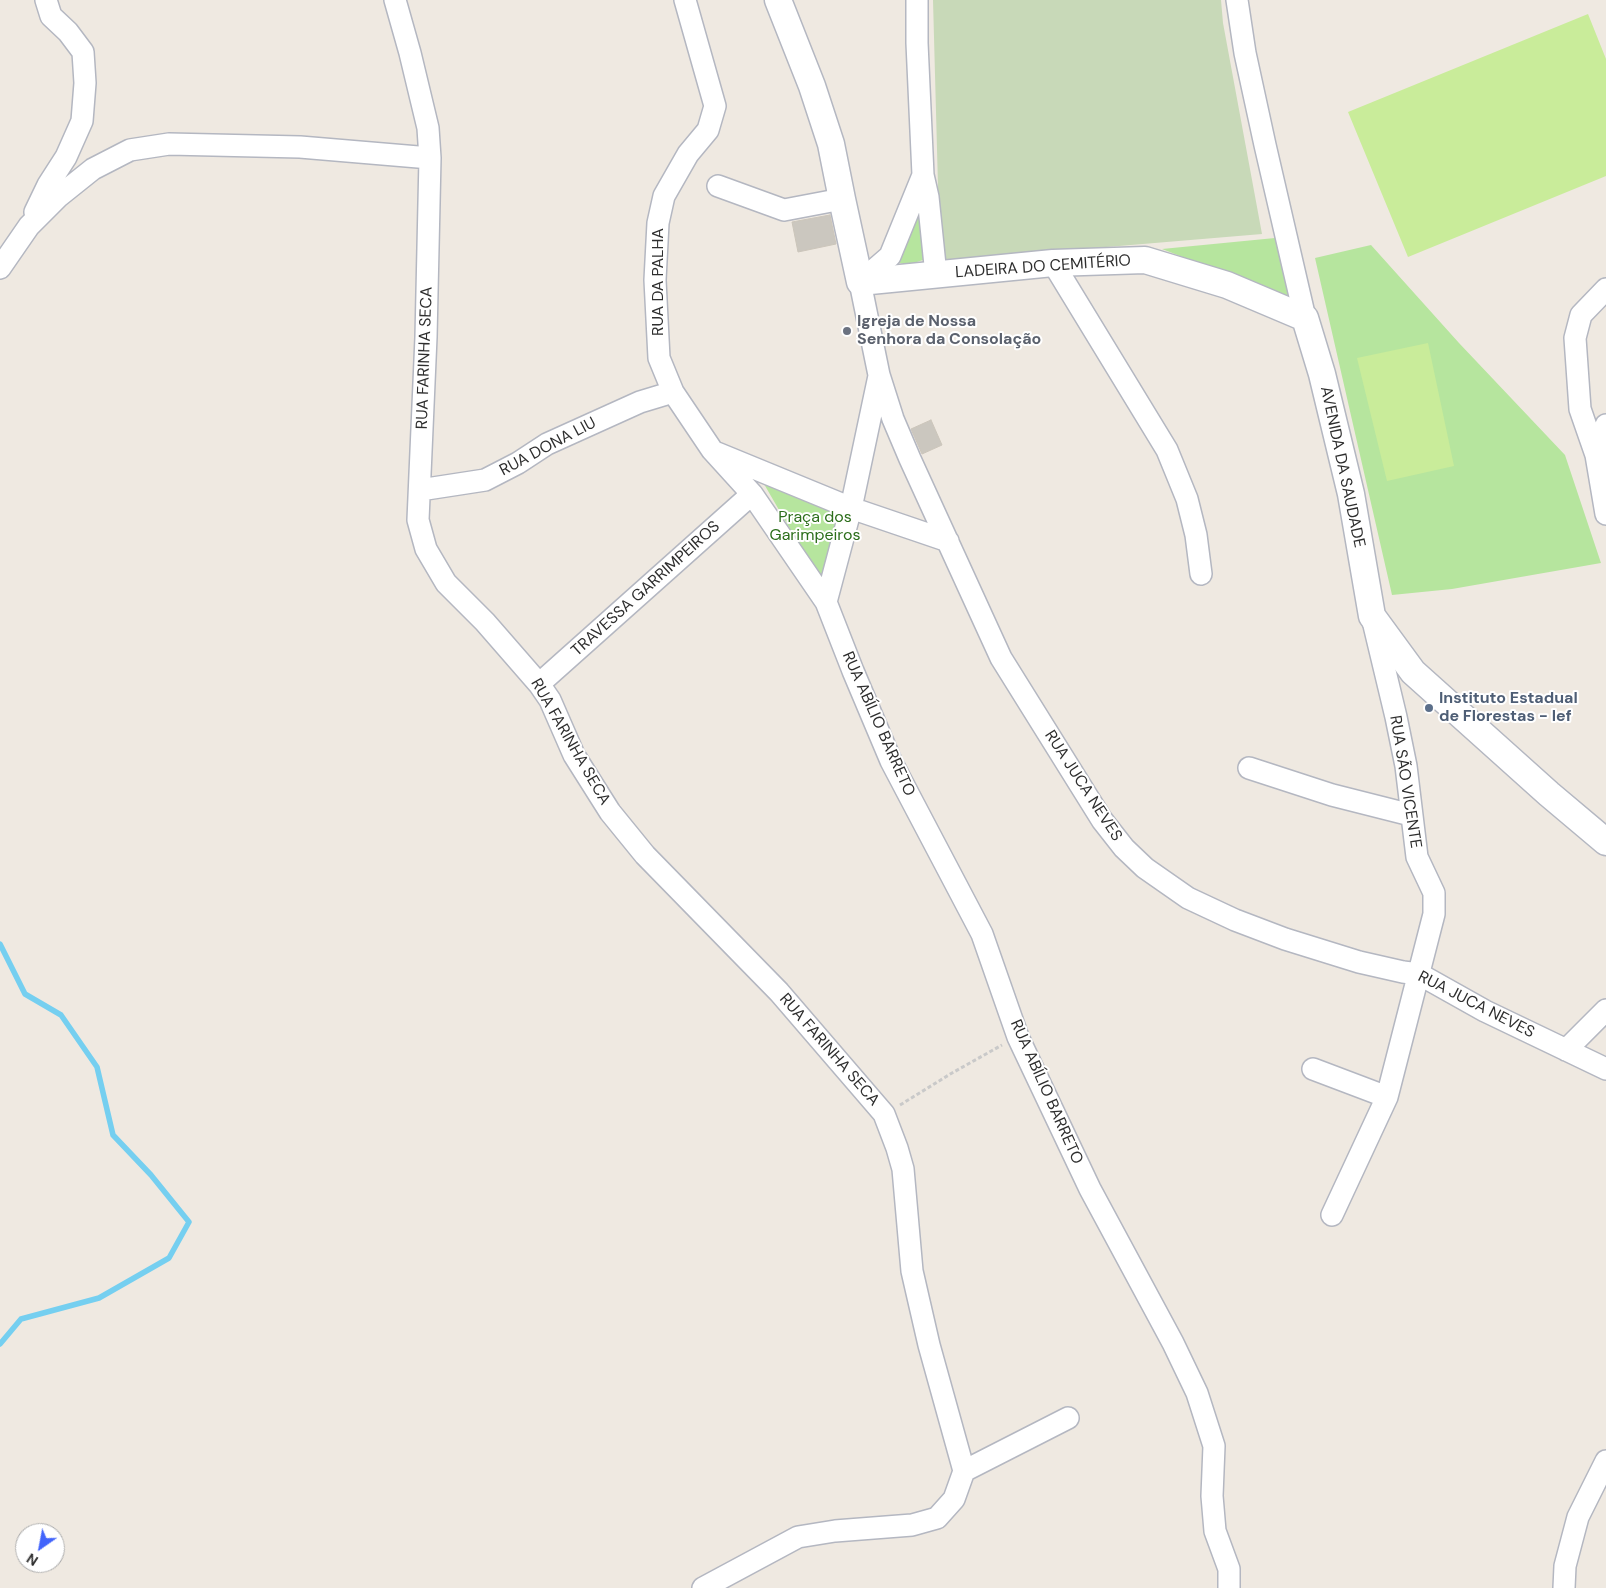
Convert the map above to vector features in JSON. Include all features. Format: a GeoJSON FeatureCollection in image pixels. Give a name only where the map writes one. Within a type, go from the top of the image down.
{"type":"FeatureCollection","features":[{"type":"Feature","properties":{"kind":"street"},"geometry":{"type":"LineString","coordinates":[[29,226],[48,185],[66,157],[82,121],[85,83],[83,52],[68,32],[51,16],[46,0]]}},
{"type":"Feature","properties":{"kind":"street","name":"RUA FARINHA SECA"},"geometry":{"type":"LineString","coordinates":[[395,0],[428,128],[430,158],[426,337],[418,520],[426,549],[446,583],[485,622],[539,684],[550,700],[574,755],[610,812],[645,855],[779,992],[884,1114],[903,1169],[912,1270],[927,1336],[964,1471]]}},
{"type":"Feature","properties":{"kind":"street","name":"RUA DA PALHA"},"geometry":{"type":"LineString","coordinates":[[685,0],[716,106],[708,130],[688,154],[664,196],[658,223],[656,280],[659,358],[673,392],[712,450],[752,494]]}},
{"type":"Feature","properties":{"kind":"street"},"geometry":{"type":"LineString","coordinates":[[778,0],[812,86],[831,144],[860,282],[890,256],[924,175]]}},
{"type":"Feature","properties":{"kind":"street"},"geometry":{"type":"LineString","coordinates":[[917,0],[916,43],[924,175],[936,275]]}},
{"type":"Feature","properties":{"kind":"street","name":"AVENIDA DA SAUDADE"},"geometry":{"type":"LineString","coordinates":[[1237,0],[1245,53],[1264,145],[1305,318],[1322,374],[1351,494],[1372,616],[1413,672],[1542,788],[1606,842]]}},
{"type":"Feature","properties":{"kind":"street"},"geometry":{"type":"LineString","coordinates":[[0,268],[29,226],[58,196],[94,169],[130,150],[169,144],[300,147],[430,158]]}},
{"type":"Feature","properties":{"kind":"street"},"geometry":{"type":"LineString","coordinates":[[718,186],[784,210],[842,199]]}},
{"type":"Feature","properties":{"kind":"street","name":"LADEIRA DO CEMITÉRIO"},"geometry":{"type":"LineString","coordinates":[[860,282],[1053,263],[1146,260],[1227,285],[1305,318]]}},
{"type":"Feature","properties":{"kind":"street"},"geometry":{"type":"LineString","coordinates":[[1053,263],[1167,450],[1188,499],[1196,535],[1201,574]]}},
{"type":"Feature","properties":{"kind":"street","name":"RUA JUCA NEVES"},"geometry":{"type":"LineString","coordinates":[[860,282],[879,375],[893,419],[1001,658],[1102,820],[1124,848],[1145,868],[1188,898],[1235,920],[1285,939],[1359,962],[1419,974],[1485,1011],[1606,1069]]}},
{"type":"Feature","properties":{"kind":"street"},"geometry":{"type":"LineString","coordinates":[[1606,289],[1580,316],[1575,338],[1580,409],[1596,454],[1606,514]]}},
{"type":"Feature","properties":{"kind":"street"},"geometry":{"type":"LineString","coordinates":[[826,602],[851,508],[879,375]]}},
{"type":"Feature","properties":{"kind":"street","name":"RUA DONA LIU"},"geometry":{"type":"LineString","coordinates":[[420,490],[486,480],[518,463],[547,444],[640,402],[673,392]]}},
{"type":"Feature","properties":{"kind":"street"},"geometry":{"type":"LineString","coordinates":[[1596,454],[1606,425]]}},
{"type":"Feature","properties":{"kind":"street"},"geometry":{"type":"LineString","coordinates":[[712,450],[851,508],[948,541]]}},
{"type":"Feature","properties":{"kind":"street","name":"RUA ABÍLIO BARRETO"},"geometry":{"type":"LineString","coordinates":[[752,494],[826,602],[891,761],[936,850],[982,934],[1018,1037],[1090,1189],[1173,1344],[1197,1393],[1214,1446],[1212,1496],[1215,1531],[1229,1568],[1229,1588]]}},
{"type":"Feature","properties":{"kind":"street","name":"TRAVESSA GARRIMPEIROS"},"geometry":{"type":"LineString","coordinates":[[539,684],[752,494]]}},
{"type":"Feature","properties":{"kind":"street","name":"RUA SÃO VICENTE"},"geometry":{"type":"LineString","coordinates":[[1332,1214],[1387,1096],[1434,914],[1434,893],[1417,857],[1406,766],[1372,616]]}},
{"type":"Feature","properties":{"kind":"street"},"geometry":{"type":"LineString","coordinates":[[1249,768],[1332,795],[1411,815]]}},
{"type":"Feature","properties":{"kind":"street"},"geometry":{"type":"LineString","coordinates":[[1566,1050],[1606,1010]]}},
{"type":"Feature","properties":{"kind":"street"},"geometry":{"type":"LineString","coordinates":[[1313,1069],[1387,1096]]}},
{"type":"Feature","properties":{"kind":"street"},"geometry":{"type":"LineString","coordinates":[[703,1588],[798,1537],[835,1531],[912,1525],[937,1518],[954,1500],[964,1471],[1068,1418]]}},
{"type":"Feature","properties":{"kind":"street"},"geometry":{"type":"LineString","coordinates":[[1564,1588],[1565,1566],[1578,1517],[1606,1461]]}},
{"type":"Feature","properties":{"kind":"path"},"geometry":{"type":"LineString","coordinates":[[884,1114],[952,1073],[1018,1037]]}},
{"type":"Feature","properties":{"kind":"green space"},"geometry":{"type":"Polygon","coordinates":[[[933,0],[1221,0],[1223,23],[1262,234],[940,261],[933,0]]]}},
{"type":"Feature","properties":{"kind":"green space"},"geometry":{"type":"Polygon","coordinates":[[[1588,14],[1606,59],[1606,176],[1408,257],[1348,112],[1588,14]]]}},
{"type":"Feature","properties":{"kind":"green space"},"geometry":{"type":"Polygon","coordinates":[[[921,195],[926,259],[908,265],[899,263],[917,205],[921,195]]]}},
{"type":"Feature","properties":{"kind":"green space"},"geometry":{"type":"Polygon","coordinates":[[[1275,238],[1291,299],[1162,249],[1275,238]]]}},
{"type":"Feature","properties":{"kind":"green space"},"geometry":{"type":"Polygon","coordinates":[[[1371,245],[1459,343],[1565,455],[1601,563],[1452,589],[1392,595],[1315,258],[1371,245]]]}},
{"type":"Feature","properties":{"kind":"green space"},"geometry":{"type":"Polygon","coordinates":[[[1428,343],[1454,466],[1387,481],[1357,358],[1428,343]]]}},
{"type":"Feature","properties":{"kind":"green space","name":"Praça dos Garimpeiros"},"geometry":{"type":"Polygon","coordinates":[[[764,484],[842,513],[823,586],[764,484]]]}},
{"type":"Feature","properties":{"kind":"building"},"geometry":{"type":"Polygon","coordinates":[[[830,215],[836,244],[798,252],[792,222],[830,215]]]}},
{"type":"Feature","properties":{"kind":"building"},"geometry":{"type":"Polygon","coordinates":[[[931,420],[942,445],[922,454],[911,429],[931,420]]]}},
{"type":"Feature","properties":{"kind":"waterway"},"geometry":{"type":"LineString","coordinates":[[0,944],[25,994],[61,1015],[97,1067],[113,1135],[151,1175],[189,1222],[169,1258],[99,1298],[21,1319],[0,1344]]}},
{"type":"Feature","properties":{"kind":"place","name":"Igreja de Nossa Senhora da Consolação"},"geometry":{"type":"Point","coordinates":[847,331]}},
{"type":"Feature","properties":{"kind":"place","name":"Instituto Estadual de Florestas - Ief"},"geometry":{"type":"Point","coordinates":[1429,708]}}]}
